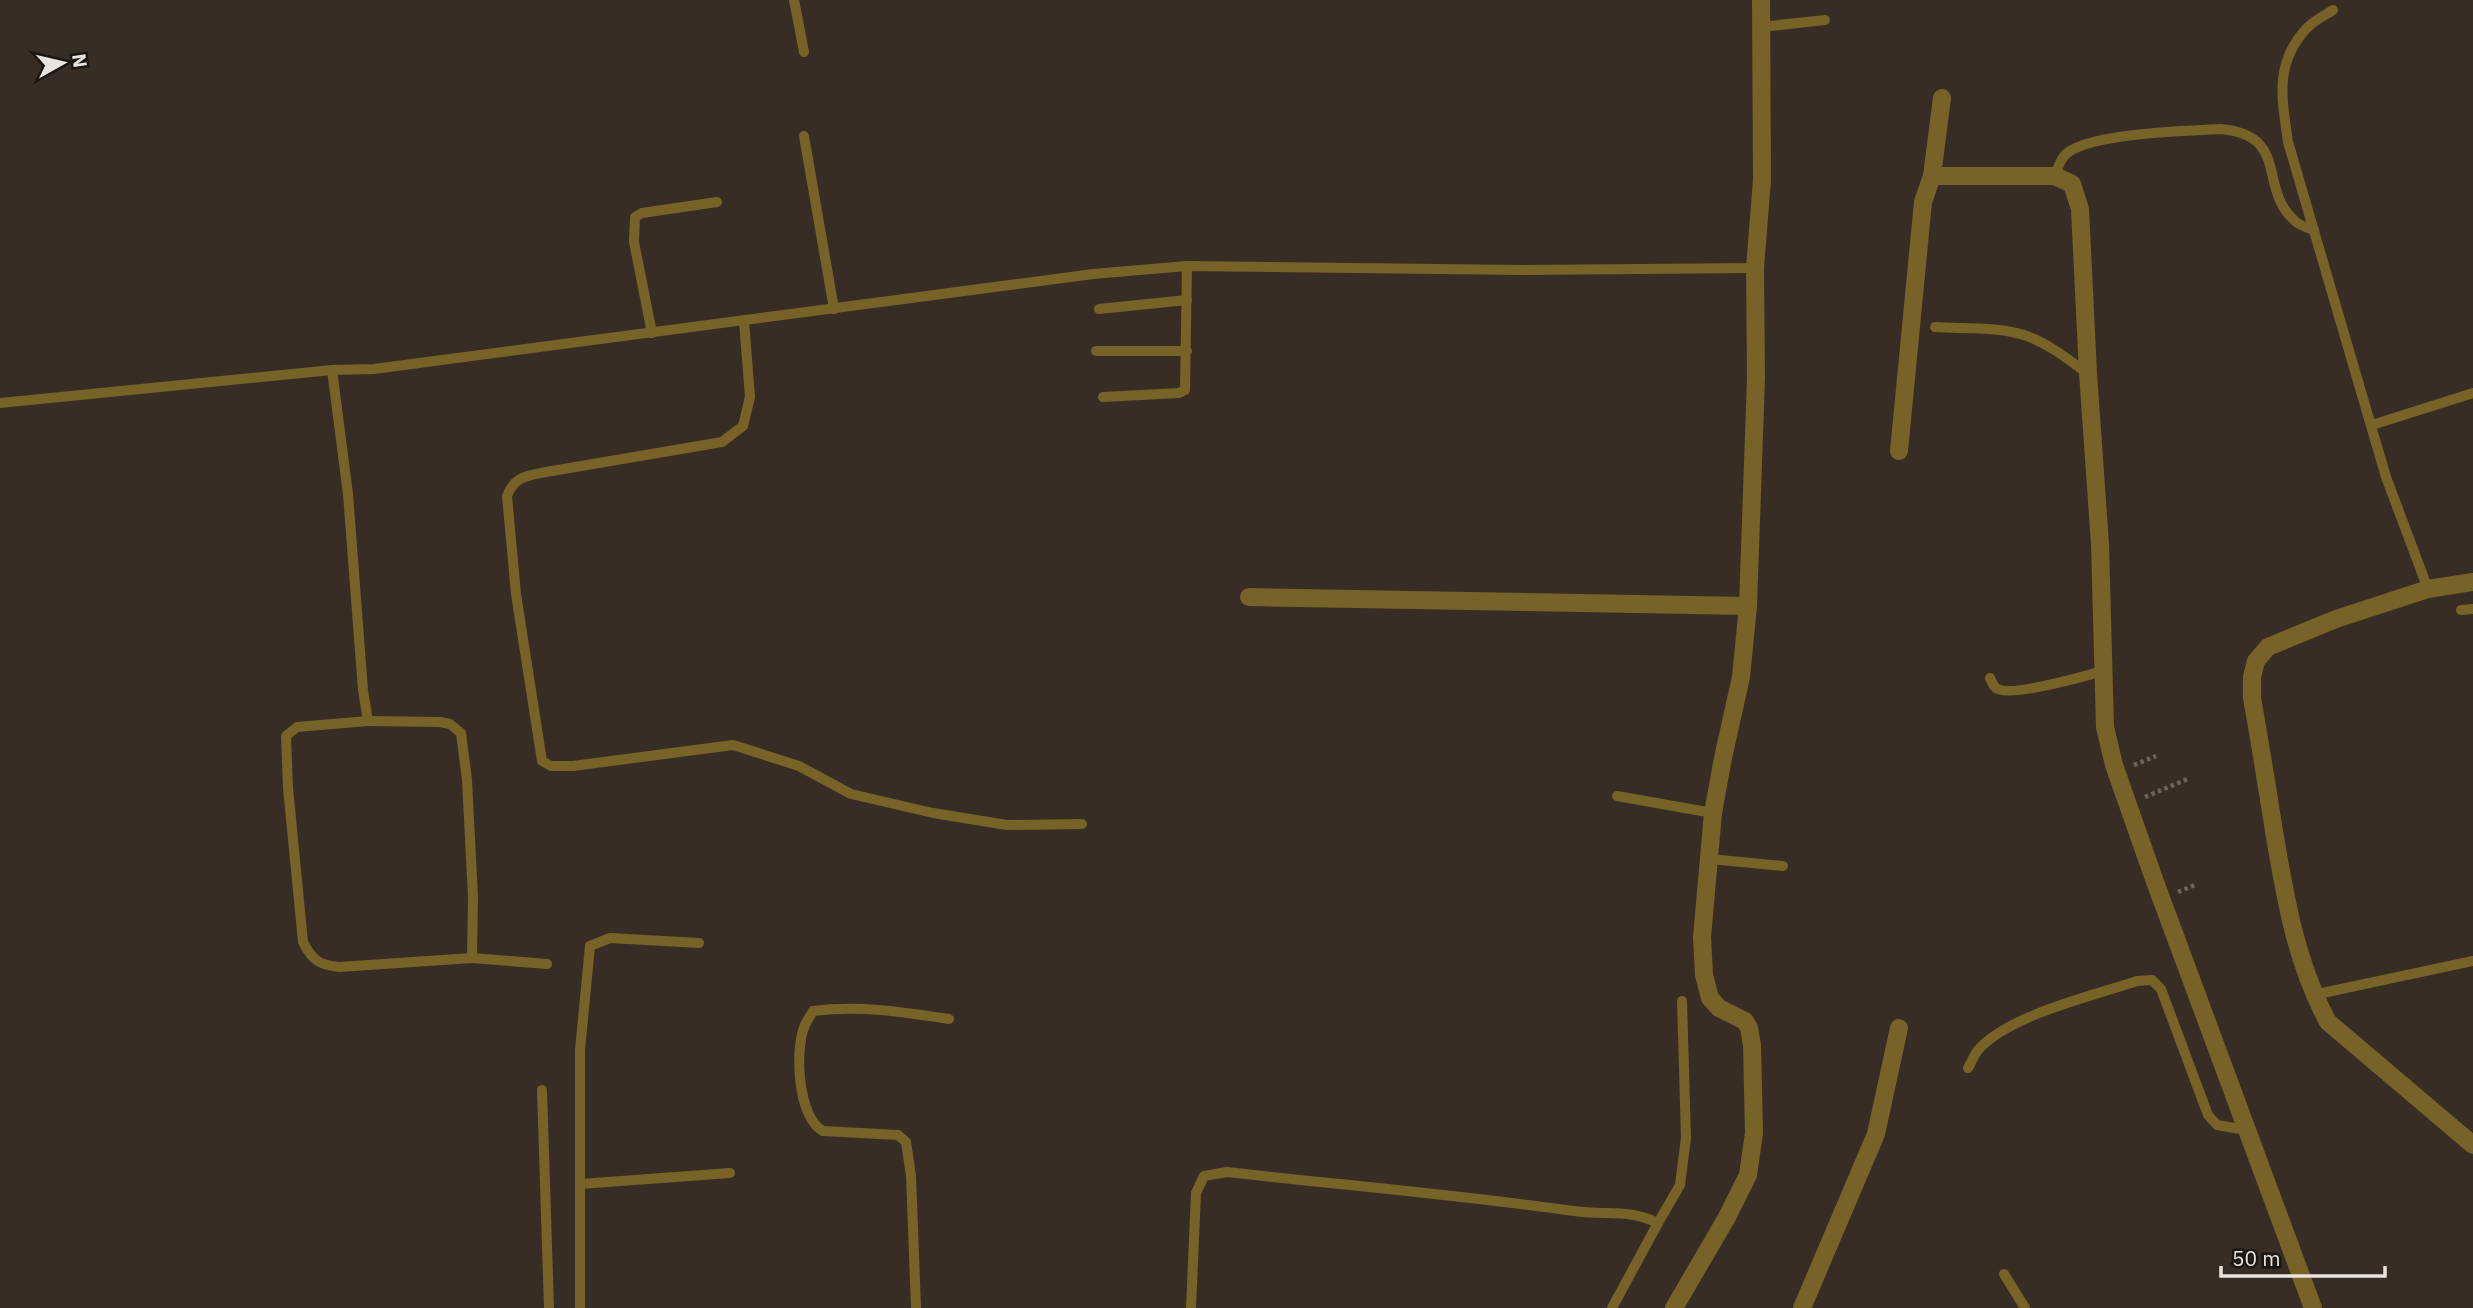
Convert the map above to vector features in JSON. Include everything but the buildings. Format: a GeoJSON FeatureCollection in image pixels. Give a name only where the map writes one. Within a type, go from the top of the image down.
{"type":"FeatureCollection","features":[{"type":"Feature","properties":{"kind":"street"},"geometry":{"type":"LineString","coordinates":[[1674,1308],[1726,1219],[1748,1175],[1754,1133],[1752,1045],[1749,1028],[1745,1021],[1715,1005],[1710,998],[1704,975],[1702,937],[1713,813],[1741,677],[1748,606],[1756,379],[1755,268],[1762,180],[1760,0]]}},
{"type":"Feature","properties":{"kind":"street"},"geometry":{"type":"LineString","coordinates":[[1899,451],[1923,202],[1932,176],[1942,98]]}},
{"type":"Feature","properties":{"kind":"street"},"geometry":{"type":"LineString","coordinates":[[1932,176],[2054,176],[2071,184],[2080,209],[2100,544],[2105,727],[2127,804],[2313,1308]]}},
{"type":"Feature","properties":{"kind":"street"},"geometry":{"type":"LineString","coordinates":[[2473,582],[2428,589],[2336,619],[2268,647],[2256,662],[2252,677],[2252,698],[2284,894],[2303,966],[2314,995],[2328,1023],[2473,1145]]}},
{"type":"Feature","properties":{"kind":"street"},"geometry":{"type":"LineString","coordinates":[[1249,597],[1748,606]]}},
{"type":"Feature","properties":{"kind":"street"},"geometry":{"type":"LineString","coordinates":[[1802,1308],[1876,1135],[1899,1028]]}},
{"type":"Feature","properties":{"kind":"lane"},"geometry":{"type":"LineString","coordinates":[[794,0],[804,52]]}},
{"type":"Feature","properties":{"kind":"lane"},"geometry":{"type":"LineString","coordinates":[[2333,10],[2307,28],[2285,59],[2282,96],[2288,142],[2386,477],[2428,589]]}},
{"type":"Feature","properties":{"kind":"lane"},"geometry":{"type":"LineString","coordinates":[[1761,27],[1825,20]]}},
{"type":"Feature","properties":{"kind":"lane"},"geometry":{"type":"LineString","coordinates":[[2054,176],[2064,156],[2076,148],[2105,139],[2220,129],[2238,130],[2256,140],[2270,162],[2279,201],[2286,212],[2296,223],[2314,230]]}},
{"type":"Feature","properties":{"kind":"lane"},"geometry":{"type":"LineString","coordinates":[[804,136],[834,309]]}},
{"type":"Feature","properties":{"kind":"lane"},"geometry":{"type":"LineString","coordinates":[[652,333],[634,242],[635,217],[642,213],[717,202]]}},
{"type":"Feature","properties":{"kind":"lane"},"geometry":{"type":"LineString","coordinates":[[1103,397],[1183,392],[1186,386],[1187,266]]}},
{"type":"Feature","properties":{"kind":"lane"},"geometry":{"type":"LineString","coordinates":[[0,403],[332,370],[374,369],[1093,274],[1187,266],[1522,270],[1755,268]]}},
{"type":"Feature","properties":{"kind":"lane"},"geometry":{"type":"LineString","coordinates":[[1099,309],[1187,300]]}},
{"type":"Feature","properties":{"kind":"lane"},"geometry":{"type":"LineString","coordinates":[[744,321],[750,397],[743,426],[722,442],[546,472],[524,477],[512,484],[507,496],[516,594],[542,761],[551,766],[573,766],[733,745],[799,766],[851,794],[933,813],[1007,825],[1082,824]]}},
{"type":"Feature","properties":{"kind":"lane"},"geometry":{"type":"LineString","coordinates":[[1935,327],[2003,331],[2027,336],[2088,373]]}},
{"type":"Feature","properties":{"kind":"lane"},"geometry":{"type":"LineString","coordinates":[[1096,351],[1187,351]]}},
{"type":"Feature","properties":{"kind":"lane"},"geometry":{"type":"LineString","coordinates":[[332,370],[348,494],[363,690],[368,721]]}},
{"type":"Feature","properties":{"kind":"lane"},"geometry":{"type":"LineString","coordinates":[[2372,425],[2473,393]]}},
{"type":"Feature","properties":{"kind":"lane"},"geometry":{"type":"LineString","coordinates":[[2461,610],[2473,609]]}},
{"type":"Feature","properties":{"kind":"lane"},"geometry":{"type":"LineString","coordinates":[[1990,678],[1996,688],[2006,691],[2038,687],[2103,671]]}},
{"type":"Feature","properties":{"kind":"lane"},"geometry":{"type":"LineString","coordinates":[[471,958],[473,897],[467,780],[461,733],[450,724],[440,722],[368,721],[297,727],[286,736],[288,788],[303,942],[315,961],[326,966],[339,967],[471,958],[547,964]]}},
{"type":"Feature","properties":{"kind":"lane"},"geometry":{"type":"LineString","coordinates":[[1617,796],[1713,813]]}},
{"type":"Feature","properties":{"kind":"lane"},"geometry":{"type":"LineString","coordinates":[[1710,859],[1783,866]]}},
{"type":"Feature","properties":{"kind":"lane"},"geometry":{"type":"LineString","coordinates":[[580,1308],[580,1050],[590,946],[610,938],[699,943]]}},
{"type":"Feature","properties":{"kind":"lane"},"geometry":{"type":"LineString","coordinates":[[2314,995],[2473,961]]}},
{"type":"Feature","properties":{"kind":"lane"},"geometry":{"type":"LineString","coordinates":[[1968,1068],[1977,1051],[2018,1021],[2137,981],[2152,980],[2161,989],[2208,1115],[2217,1125],[2246,1130]]}},
{"type":"Feature","properties":{"kind":"lane"},"geometry":{"type":"LineString","coordinates":[[1612,1308],[1680,1185],[1686,1138],[1682,1001]]}},
{"type":"Feature","properties":{"kind":"lane"},"geometry":{"type":"LineString","coordinates":[[916,1308],[911,1177],[906,1142],[898,1135],[823,1131],[815,1127],[807,1113],[798,1066],[804,1025],[813,1011],[842,1007],[949,1019]]}},
{"type":"Feature","properties":{"kind":"lane"},"geometry":{"type":"LineString","coordinates":[[542,1090],[549,1308]]}},
{"type":"Feature","properties":{"kind":"lane"},"geometry":{"type":"LineString","coordinates":[[1191,1308],[1196,1194],[1203,1175],[1227,1172],[1526,1204],[1595,1214],[1631,1213],[1658,1223]]}},
{"type":"Feature","properties":{"kind":"lane"},"geometry":{"type":"LineString","coordinates":[[580,1184],[730,1173]]}},
{"type":"Feature","properties":{"kind":"lane"},"geometry":{"type":"LineString","coordinates":[[2004,1274],[2025,1308]]}},
{"type":"Feature","properties":{"kind":"path"},"geometry":{"type":"LineString","coordinates":[[2127,804],[2190,778]]}}]}
